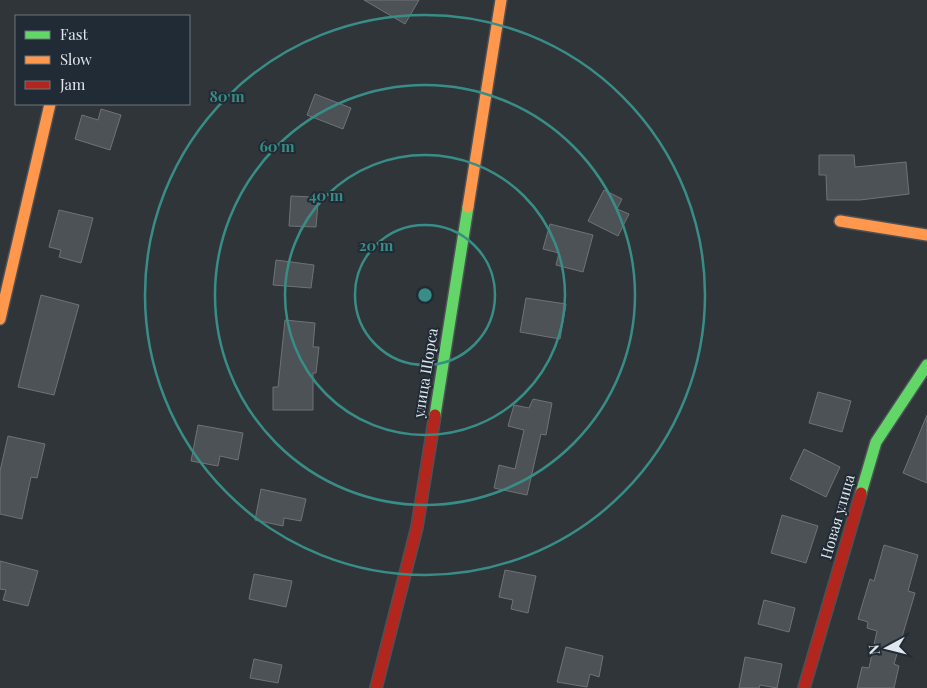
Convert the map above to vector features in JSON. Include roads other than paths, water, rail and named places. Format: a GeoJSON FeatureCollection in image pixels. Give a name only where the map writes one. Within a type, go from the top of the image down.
{"type":"FeatureCollection","features":[{"type":"Feature","properties":{"kind":"street","name":"улица Щорса"},"geometry":{"type":"LineString","coordinates":[[376,688],[417,527],[501,0]]}},
{"type":"Feature","properties":{"kind":"street"},"geometry":{"type":"LineString","coordinates":[[0,319],[50,105]]}},
{"type":"Feature","properties":{"kind":"street"},"geometry":{"type":"LineString","coordinates":[[840,221],[927,235]]}},
{"type":"Feature","properties":{"kind":"street","name":"Новая улица"},"geometry":{"type":"LineString","coordinates":[[804,688],[876,442],[927,365]]}}]}
